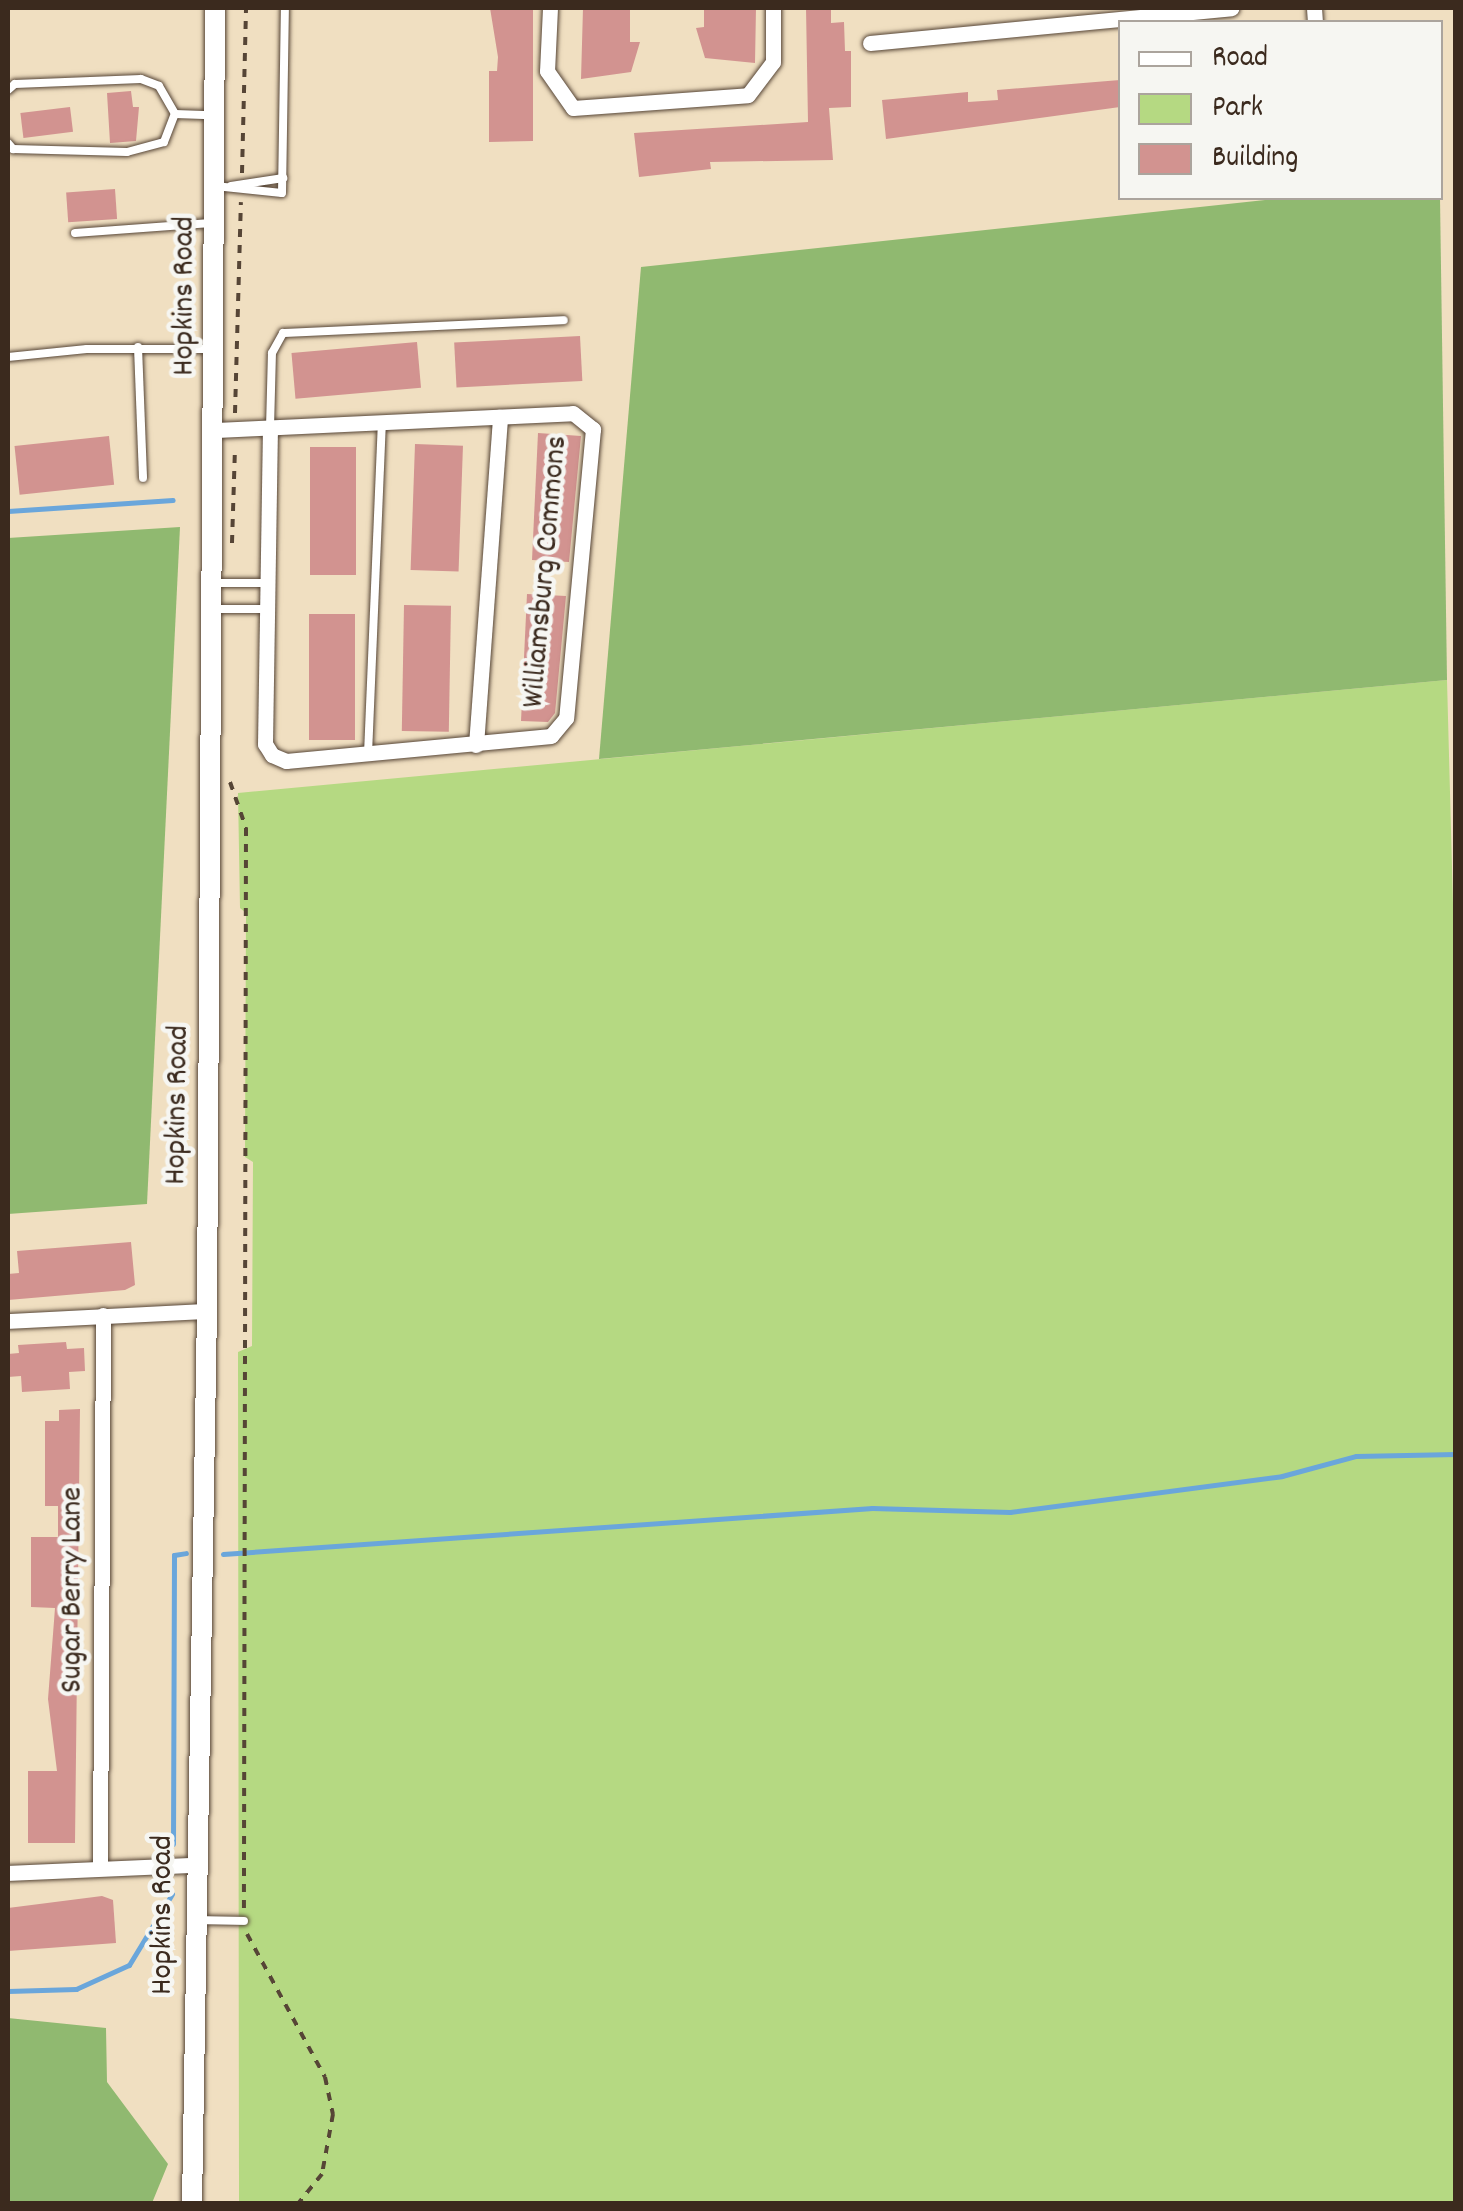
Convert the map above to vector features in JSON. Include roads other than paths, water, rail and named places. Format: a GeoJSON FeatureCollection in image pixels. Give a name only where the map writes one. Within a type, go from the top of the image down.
{"type":"FeatureCollection","features":[{"type":"Feature","properties":{"kind":"street","name":"Hopkins Road"},"geometry":{"type":"LineString","coordinates":[[192,2204],[214,584],[225,430],[216,349],[216,223],[223,186],[215,115],[215,8]]}},
{"type":"Feature","properties":{"kind":"street"},"geometry":{"type":"LineString","coordinates":[[550,8],[547,71],[573,108],[748,95],[773,62],[773,8]]}},
{"type":"Feature","properties":{"kind":"street"},"geometry":{"type":"LineString","coordinates":[[870,43],[1231,8]]}},
{"type":"Feature","properties":{"kind":"street","name":"Williamsburg Commons"},"geometry":{"type":"LineString","coordinates":[[225,430],[572,413],[593,429],[566,718],[551,736],[286,762],[272,756],[265,744],[270,428]]}},
{"type":"Feature","properties":{"kind":"street","name":"Williamsburg Commons"},"geometry":{"type":"LineString","coordinates":[[476,746],[500,417]]}},
{"type":"Feature","properties":{"kind":"street"},"geometry":{"type":"LineString","coordinates":[[8,1321],[207,1310]]}},
{"type":"Feature","properties":{"kind":"street","name":"Sugar Berry Lane"},"geometry":{"type":"LineString","coordinates":[[100,1866],[103,1315]]}},
{"type":"Feature","properties":{"kind":"street"},"geometry":{"type":"LineString","coordinates":[[8,1873],[100,1866],[194,1865]]}},
{"type":"Feature","properties":{"kind":"lane"},"geometry":{"type":"LineString","coordinates":[[223,186],[241,194],[282,193],[285,8]]}},
{"type":"Feature","properties":{"kind":"lane"},"geometry":{"type":"LineString","coordinates":[[11,87],[140,80],[159,86],[175,114]]}},
{"type":"Feature","properties":{"kind":"lane"},"geometry":{"type":"LineString","coordinates":[[175,114],[215,115]]}},
{"type":"Feature","properties":{"kind":"lane"},"geometry":{"type":"LineString","coordinates":[[10,146],[127,152],[164,142],[175,114]]}},
{"type":"Feature","properties":{"kind":"lane"},"geometry":{"type":"LineString","coordinates":[[223,186],[242,180],[282,178]]}},
{"type":"Feature","properties":{"kind":"lane"},"geometry":{"type":"LineString","coordinates":[[76,233],[216,223]]}},
{"type":"Feature","properties":{"kind":"lane"},"geometry":{"type":"LineString","coordinates":[[270,428],[272,353],[283,333],[564,320]]}},
{"type":"Feature","properties":{"kind":"lane"},"geometry":{"type":"LineString","coordinates":[[8,358],[138,347],[216,349]]}},
{"type":"Feature","properties":{"kind":"lane"},"geometry":{"type":"LineString","coordinates":[[138,347],[143,478]]}},
{"type":"Feature","properties":{"kind":"lane"},"geometry":{"type":"LineString","coordinates":[[368,754],[382,424]]}},
{"type":"Feature","properties":{"kind":"lane"},"geometry":{"type":"LineString","coordinates":[[214,584],[266,584]]}},
{"type":"Feature","properties":{"kind":"lane"},"geometry":{"type":"LineString","coordinates":[[214,608],[266,609]]}},
{"type":"Feature","properties":{"kind":"lane"},"geometry":{"type":"LineString","coordinates":[[194,1920],[244,1921]]}},
{"type":"Feature","properties":{"kind":"waterway"},"geometry":{"type":"LineString","coordinates":[[8,511],[173,500]]}},
{"type":"Feature","properties":{"kind":"waterway"},"geometry":{"type":"LineString","coordinates":[[223,1554],[872,1508],[1010,1512],[1282,1476],[1356,1456],[1456,1454]]}},
{"type":"Feature","properties":{"kind":"waterway"},"geometry":{"type":"LineString","coordinates":[[173,1844],[174,1555],[186,1553]]}},
{"type":"Feature","properties":{"kind":"waterway"},"geometry":{"type":"LineString","coordinates":[[8,1991],[76,1989],[129,1965],[172,1894]]}}]}
